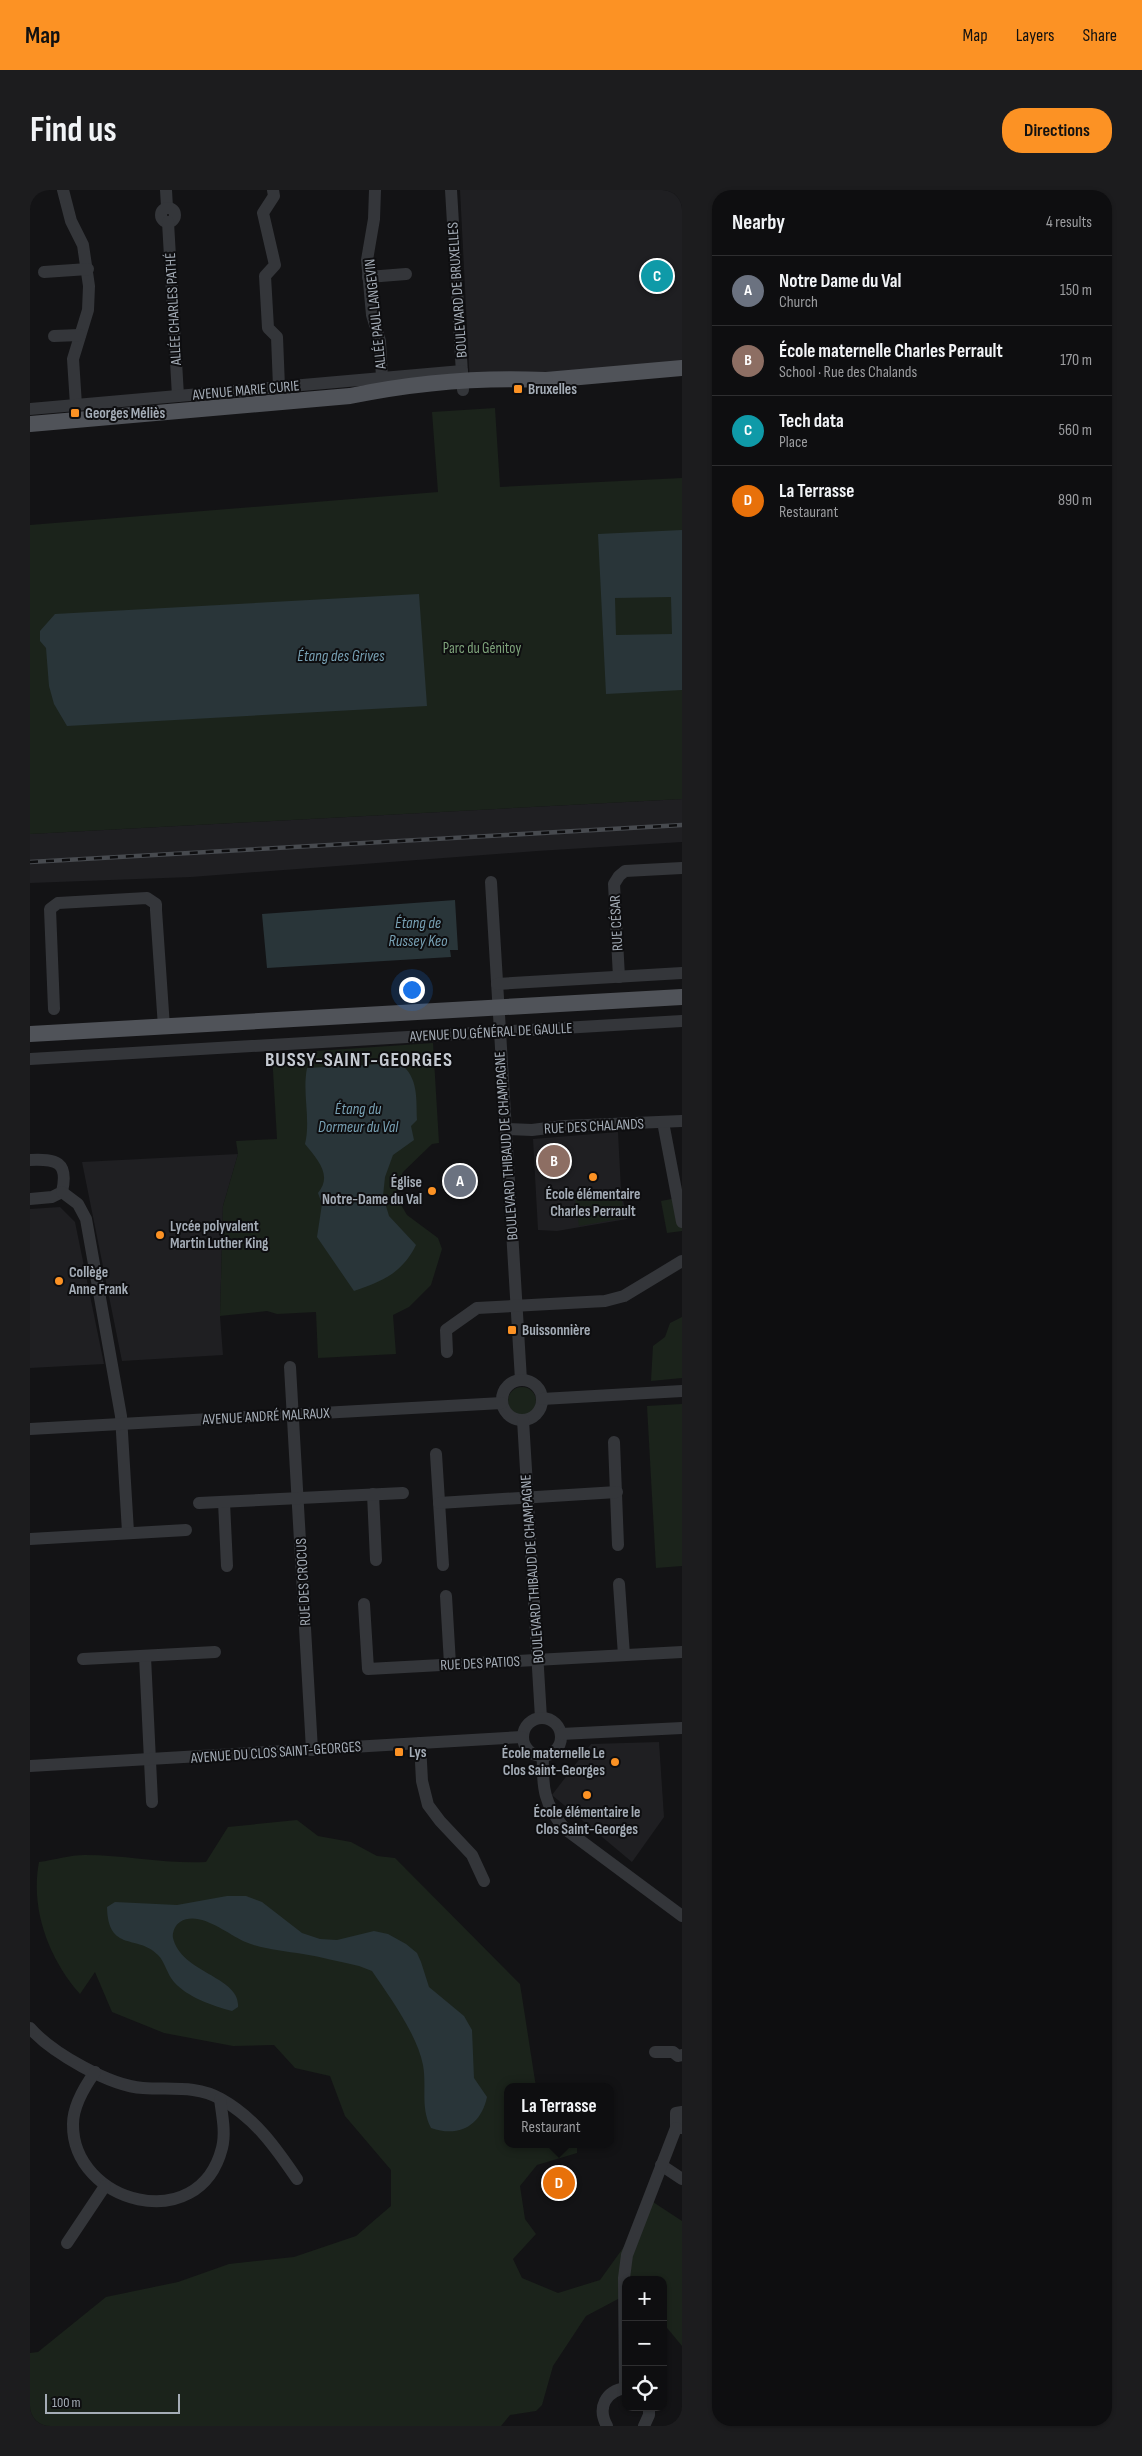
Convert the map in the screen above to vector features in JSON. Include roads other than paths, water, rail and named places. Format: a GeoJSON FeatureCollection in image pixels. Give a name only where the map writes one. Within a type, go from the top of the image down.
{"type":"FeatureCollection","features":[{"type":"Feature","properties":{"kind":"main road","name":"AVENUE MARIE CURIE"},"geometry":{"type":"LineString","coordinates":[[30,424],[350,396],[382,397],[463,381],[510,386],[545,380],[682,368]]}},
{"type":"Feature","properties":{"kind":"main road","name":"AVENUE DU GÉNÉRAL DE GAULLE"},"geometry":{"type":"LineString","coordinates":[[30,1034],[682,997]]}},
{"type":"Feature","properties":{"kind":"street"},"geometry":{"type":"LineString","coordinates":[[63,190],[71,221],[83,245],[88,269],[88,310],[73,359],[76,405]]}},
{"type":"Feature","properties":{"kind":"street","name":"ALLÉE CHARLES PATHÉ"},"geometry":{"type":"LineString","coordinates":[[166,190],[167,207],[173,209],[175,214],[173,220],[168,222],[178,396]]}},
{"type":"Feature","properties":{"kind":"street"},"geometry":{"type":"LineString","coordinates":[[272,190],[274,196],[263,213],[276,265],[265,276],[268,328],[277,337],[279,387]]}},
{"type":"Feature","properties":{"kind":"street","name":"ALLÉE PAUL LANGEVIN"},"geometry":{"type":"LineString","coordinates":[[375,190],[374,219],[367,260],[372,315],[380,341],[382,378]]}},
{"type":"Feature","properties":{"kind":"street","name":"BOULEVARD DE BRUXELLES"},"geometry":{"type":"LineString","coordinates":[[451,190],[463,381]]}},
{"type":"Feature","properties":{"kind":"street"},"geometry":{"type":"LineString","coordinates":[[44,272],[88,269]]}},
{"type":"Feature","properties":{"kind":"street"},"geometry":{"type":"LineString","coordinates":[[368,277],[406,274]]}},
{"type":"Feature","properties":{"kind":"street"},"geometry":{"type":"LineString","coordinates":[[54,336],[80,335]]}},
{"type":"Feature","properties":{"kind":"street","name":"AVENUE MARIE CURIE"},"geometry":{"type":"LineString","coordinates":[[30,409],[382,378],[463,381]]}},
{"type":"Feature","properties":{"kind":"street","name":"RUE CÉSAR"},"geometry":{"type":"LineString","coordinates":[[619,977],[614,884],[625,871],[682,868]]}},
{"type":"Feature","properties":{"kind":"street","name":"BOULEVARD THIBAUD DE CHAMPAGNE"},"geometry":{"type":"LineString","coordinates":[[491,882],[498,984],[497,1008],[521,1380]]}},
{"type":"Feature","properties":{"kind":"street"},"geometry":{"type":"LineString","coordinates":[[54,1009],[50,909],[58,903],[147,898],[156,904],[164,1027]]}},
{"type":"Feature","properties":{"kind":"street"},"geometry":{"type":"LineString","coordinates":[[498,984],[682,973]]}},
{"type":"Feature","properties":{"kind":"street","name":"AVENUE DU GÉNÉRAL DE GAULLE"},"geometry":{"type":"LineString","coordinates":[[30,1059],[682,1021]]}},
{"type":"Feature","properties":{"kind":"street","name":"RUE DES CHALANDS"},"geometry":{"type":"LineString","coordinates":[[506,1129],[532,1130],[564,1126],[682,1121]]}},
{"type":"Feature","properties":{"kind":"street"},"geometry":{"type":"LineString","coordinates":[[663,1122],[682,1222]]}},
{"type":"Feature","properties":{"kind":"street"},"geometry":{"type":"LineString","coordinates":[[30,1160],[46,1159],[56,1161],[62,1168],[64,1176],[62,1192]]}},
{"type":"Feature","properties":{"kind":"street"},"geometry":{"type":"LineString","coordinates":[[30,1199],[52,1198],[62,1192]]}},
{"type":"Feature","properties":{"kind":"street"},"geometry":{"type":"LineString","coordinates":[[62,1192],[78,1204],[86,1219],[122,1424],[128,1532]]}},
{"type":"Feature","properties":{"kind":"street"},"geometry":{"type":"LineString","coordinates":[[447,1352],[446,1330],[477,1308],[605,1301],[624,1296],[682,1261]]}},
{"type":"Feature","properties":{"kind":"street","name":"RUE DES CROCUS"},"geometry":{"type":"LineString","coordinates":[[290,1367],[312,1750]]}},
{"type":"Feature","properties":{"kind":"street"},"geometry":{"type":"LineString","coordinates":[[521,1380],[533,1383],[538,1387],[542,1399],[539,1411],[529,1419],[523,1420],[509,1416],[502,1403],[506,1388],[521,1380]]}},
{"type":"Feature","properties":{"kind":"street"},"geometry":{"type":"LineString","coordinates":[[542,1399],[682,1391]]}},
{"type":"Feature","properties":{"kind":"street","name":"AVENUE ANDRÉ MALRAUX"},"geometry":{"type":"LineString","coordinates":[[30,1429],[502,1403]]}},
{"type":"Feature","properties":{"kind":"street","name":"BOULEVARD THIBAUD DE CHAMPAGNE"},"geometry":{"type":"LineString","coordinates":[[523,1420],[541,1718]]}},
{"type":"Feature","properties":{"kind":"street"},"geometry":{"type":"LineString","coordinates":[[614,1442],[618,1544]]}},
{"type":"Feature","properties":{"kind":"street"},"geometry":{"type":"LineString","coordinates":[[436,1454],[442,1565]]}},
{"type":"Feature","properties":{"kind":"street"},"geometry":{"type":"LineString","coordinates":[[439,1503],[617,1492]]}},
{"type":"Feature","properties":{"kind":"street"},"geometry":{"type":"LineString","coordinates":[[199,1503],[403,1493]]}},
{"type":"Feature","properties":{"kind":"street"},"geometry":{"type":"LineString","coordinates":[[372,1494],[376,1560]]}},
{"type":"Feature","properties":{"kind":"street"},"geometry":{"type":"LineString","coordinates":[[224,1502],[227,1566]]}},
{"type":"Feature","properties":{"kind":"street"},"geometry":{"type":"LineString","coordinates":[[30,1539],[186,1530]]}},
{"type":"Feature","properties":{"kind":"street"},"geometry":{"type":"LineString","coordinates":[[619,1584],[624,1655]]}},
{"type":"Feature","properties":{"kind":"street"},"geometry":{"type":"LineString","coordinates":[[446,1596],[450,1664]]}},
{"type":"Feature","properties":{"kind":"street","name":"RUE DES PATIOS"},"geometry":{"type":"LineString","coordinates":[[364,1604],[368,1669],[682,1652]]}},
{"type":"Feature","properties":{"kind":"street"},"geometry":{"type":"LineString","coordinates":[[83,1659],[215,1652]]}},
{"type":"Feature","properties":{"kind":"street"},"geometry":{"type":"LineString","coordinates":[[145,1657],[152,1802]]}},
{"type":"Feature","properties":{"kind":"street"},"geometry":{"type":"LineString","coordinates":[[541,1718],[552,1720],[561,1734],[558,1746],[549,1755],[543,1756],[537,1756],[526,1749],[522,1737],[530,1722],[541,1718]]}},
{"type":"Feature","properties":{"kind":"street"},"geometry":{"type":"LineString","coordinates":[[561,1734],[682,1728]]}},
{"type":"Feature","properties":{"kind":"street","name":"AVENUE DU CLOS SAINT-GEORGES"},"geometry":{"type":"LineString","coordinates":[[30,1766],[522,1737]]}},
{"type":"Feature","properties":{"kind":"street"},"geometry":{"type":"LineString","coordinates":[[420,1743],[422,1781],[428,1805],[440,1821],[472,1855],[484,1881]]}},
{"type":"Feature","properties":{"kind":"street"},"geometry":{"type":"LineString","coordinates":[[543,1756],[547,1803],[555,1817],[566,1828],[682,1916]]}},
{"type":"Feature","properties":{"kind":"street"},"geometry":{"type":"LineString","coordinates":[[30,2028],[37,2036],[54,2048],[95,2072],[123,2084],[143,2088],[173,2087],[197,2090],[220,2098],[247,2116],[274,2146],[297,2179]]}},
{"type":"Feature","properties":{"kind":"street"},"geometry":{"type":"LineString","coordinates":[[655,2052],[674,2052],[678,2056],[682,2055]]}},
{"type":"Feature","properties":{"kind":"street"},"geometry":{"type":"LineString","coordinates":[[95,2072],[79,2101],[73,2122],[74,2140],[85,2162],[106,2186],[131,2198],[164,2203],[190,2193],[205,2182],[214,2170],[224,2136],[220,2098]]}},
{"type":"Feature","properties":{"kind":"street"},"geometry":{"type":"LineString","coordinates":[[625,2366],[624,2278],[626,2261],[661,2165],[679,2128],[676,2113],[682,2112]]}},
{"type":"Feature","properties":{"kind":"street"},"geometry":{"type":"LineString","coordinates":[[661,2165],[682,2179]]}},
{"type":"Feature","properties":{"kind":"street"},"geometry":{"type":"LineString","coordinates":[[67,2243],[106,2186]]}},
{"type":"Feature","properties":{"kind":"street"},"geometry":{"type":"LineString","coordinates":[[607,2426],[602,2410],[604,2402],[616,2390],[622,2389]]}},
{"type":"Feature","properties":{"kind":"street"},"geometry":{"type":"LineString","coordinates":[[644,2426],[649,2411]]}},
{"type":"Feature","properties":{"kind":"water"},"geometry":{"type":"Polygon","coordinates":[[[682,530],[682,690],[606,694],[598,534],[682,530]],[[671,597],[615,598],[616,635],[672,634],[671,597]]]}},
{"type":"Feature","properties":{"kind":"water","name":"Étang des Grives"},"geometry":{"type":"Polygon","coordinates":[[[419,594],[427,706],[67,726],[54,704],[49,686],[46,648],[40,641],[40,631],[55,614],[419,594]]]}},
{"type":"Feature","properties":{"kind":"water","name":"Étang de Russey Keo"},"geometry":{"type":"Polygon","coordinates":[[[455,900],[458,950],[450,950],[451,957],[267,968],[262,914],[455,900]]]}},
{"type":"Feature","properties":{"kind":"water","name":"Étang du Dormeur du Val"},"geometry":{"type":"Polygon","coordinates":[[[400,1063],[411,1075],[415,1089],[417,1120],[411,1126],[414,1140],[393,1155],[385,1177],[383,1196],[389,1216],[416,1245],[411,1255],[391,1275],[374,1284],[354,1291],[317,1237],[322,1204],[318,1193],[324,1180],[324,1174],[322,1167],[305,1144],[307,1135],[305,1087],[307,1068],[400,1063]]]}},
{"type":"Feature","properties":{"kind":"water"},"geometry":{"type":"Polygon","coordinates":[[[227,1896],[246,1896],[262,1902],[302,1933],[320,1939],[337,1940],[374,1931],[388,1934],[417,1953],[429,1987],[464,2016],[472,2030],[474,2078],[487,2097],[480,2115],[474,2122],[460,2130],[441,2131],[431,2128],[426,2112],[424,2073],[420,2053],[402,2016],[372,1971],[324,1958],[257,1946],[204,1921],[187,1919],[178,1923],[173,1932],[173,1938],[178,1950],[187,1959],[230,1988],[236,1997],[238,2007],[232,2011],[209,2004],[179,1987],[158,1955],[142,1945],[118,1937],[109,1921],[107,1907],[115,1902],[177,1905],[227,1896]]]}},
{"type":"Feature","properties":{"kind":"railway"},"geometry":{"type":"LineString","coordinates":[[30,862],[682,825]]}},
{"type":"Feature","properties":{"kind":"place","name":"Tech data"},"geometry":{"type":"Point","coordinates":[657,276]}},
{"type":"Feature","properties":{"kind":"place","name":"Bruxelles"},"geometry":{"type":"Point","coordinates":[518,389]}},
{"type":"Feature","properties":{"kind":"place","name":"Georges Méliès"},"geometry":{"type":"Point","coordinates":[75,413]}},
{"type":"Feature","properties":{"kind":"place","name":"École maternelle Charles Perrault"},"geometry":{"type":"Point","coordinates":[554,1161]}},
{"type":"Feature","properties":{"kind":"place","name":"École élémentaire Charles Perrault"},"geometry":{"type":"Point","coordinates":[593,1177]}},
{"type":"Feature","properties":{"kind":"place","name":"Notre Dame du Val"},"geometry":{"type":"Point","coordinates":[460,1181]}},
{"type":"Feature","properties":{"kind":"place","name":"Église Notre-Dame du Val"},"geometry":{"type":"Point","coordinates":[432,1191]}},
{"type":"Feature","properties":{"kind":"place","name":"Lycée polyvalent Martin Luther King"},"geometry":{"type":"Point","coordinates":[160,1235]}},
{"type":"Feature","properties":{"kind":"place","name":"Collège Anne Frank"},"geometry":{"type":"Point","coordinates":[59,1281]}},
{"type":"Feature","properties":{"kind":"place","name":"Buissonnière"},"geometry":{"type":"Point","coordinates":[512,1330]}},
{"type":"Feature","properties":{"kind":"place","name":"Lys"},"geometry":{"type":"Point","coordinates":[399,1752]}},
{"type":"Feature","properties":{"kind":"place","name":"École maternelle Le Clos Saint-Georges"},"geometry":{"type":"Point","coordinates":[615,1762]}},
{"type":"Feature","properties":{"kind":"place","name":"École élémentaire le Clos Saint-Georges"},"geometry":{"type":"Point","coordinates":[587,1795]}},
{"type":"Feature","properties":{"kind":"place","name":"La Terrasse"},"geometry":{"type":"Point","coordinates":[559,2183]}},
{"type":"Feature","properties":{"kind":"district","name":"BUSSY-SAINT-GEORGES"},"geometry":{"type":"Point","coordinates":[359,1059]}},
{"type":"Feature","properties":{"kind":"park label","name":"Parc du Génitoy"},"geometry":{"type":"Point","coordinates":[482,648]}}]}
